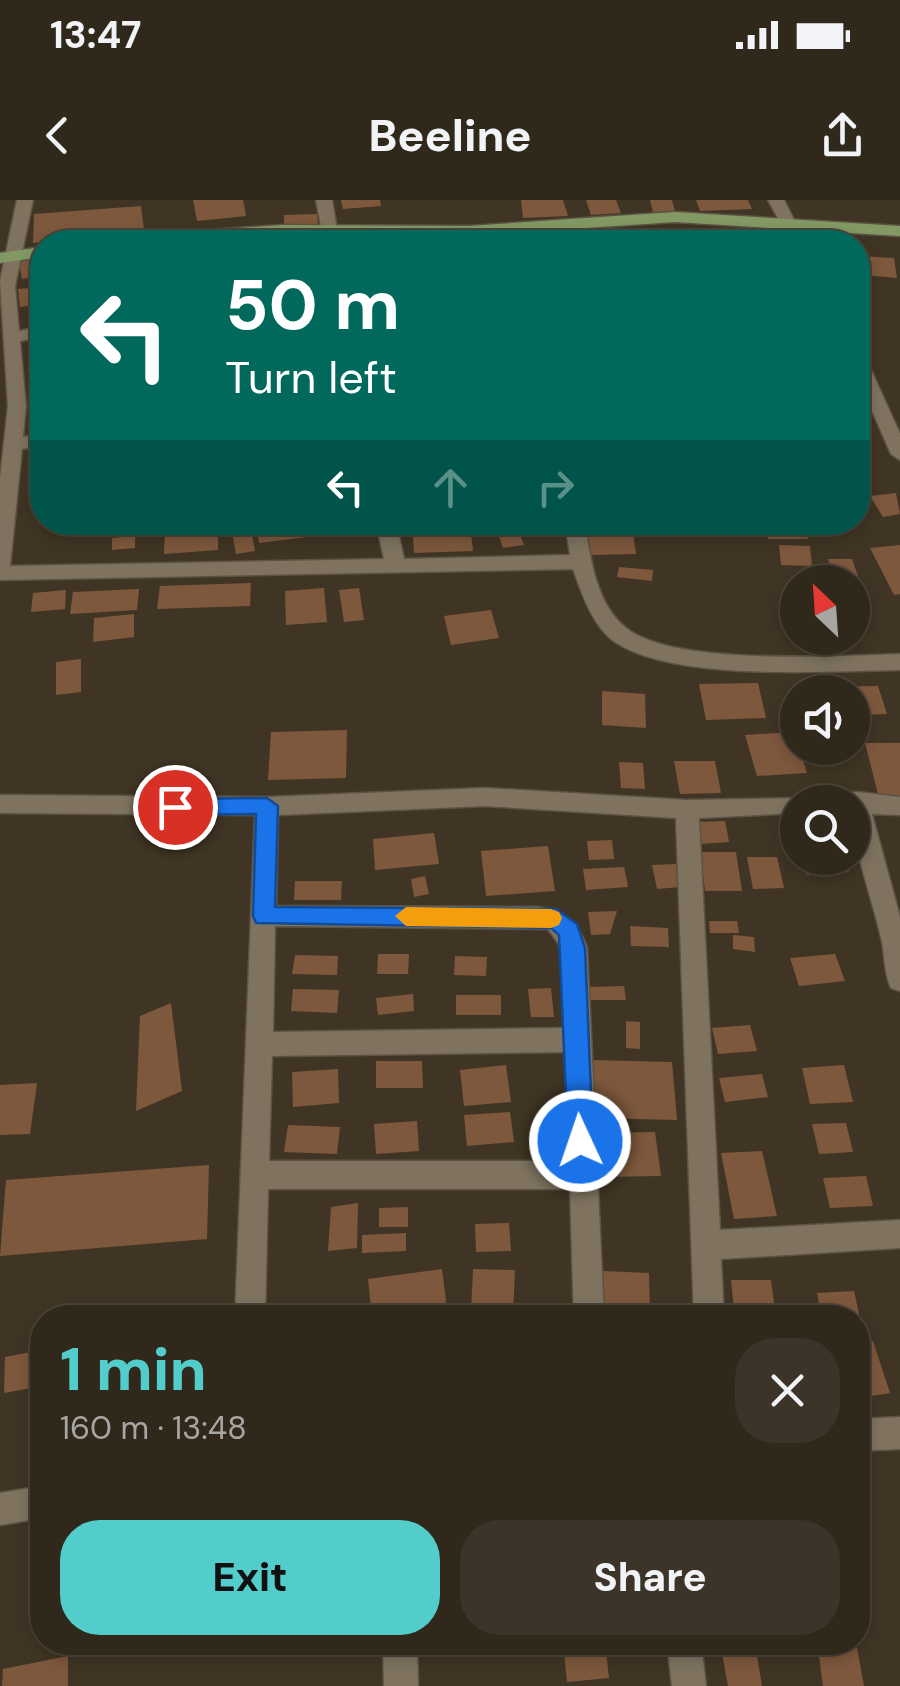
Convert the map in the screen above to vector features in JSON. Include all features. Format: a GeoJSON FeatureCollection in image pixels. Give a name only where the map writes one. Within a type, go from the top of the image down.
{"type":"FeatureCollection","features":[{"type":"Feature","properties":{"kind":"main road"},"geometry":{"type":"LineString","coordinates":[[518,230],[675,217],[900,231]]}},
{"type":"Feature","properties":{"kind":"street"},"geometry":{"type":"LineString","coordinates":[[324,200],[329,230]]}},
{"type":"Feature","properties":{"kind":"street"},"geometry":{"type":"LineString","coordinates":[[776,200],[792,230]]}},
{"type":"Feature","properties":{"kind":"street"},"geometry":{"type":"LineString","coordinates":[[0,212],[23,207]]}},
{"type":"Feature","properties":{"kind":"street"},"geometry":{"type":"LineString","coordinates":[[23,207],[6,257],[17,406],[0,572],[582,562]]}},
{"type":"Feature","properties":{"kind":"street"},"geometry":{"type":"LineString","coordinates":[[11,337],[30,334]]}},
{"type":"Feature","properties":{"kind":"street"},"geometry":{"type":"LineString","coordinates":[[870,388],[900,454]]}},
{"type":"Feature","properties":{"kind":"street"},"geometry":{"type":"LineString","coordinates":[[14,444],[30,442]]}},
{"type":"Feature","properties":{"kind":"street"},"geometry":{"type":"LineString","coordinates":[[388,535],[394,564]]}},
{"type":"Feature","properties":{"kind":"street"},"geometry":{"type":"LineString","coordinates":[[577,535],[582,562],[607,621],[637,645],[742,660],[900,662]]}},
{"type":"Feature","properties":{"kind":"street"},"geometry":{"type":"LineString","coordinates":[[0,804],[267,806],[485,797],[687,809],[780,805]]}},
{"type":"Feature","properties":{"kind":"street"},"geometry":{"type":"LineString","coordinates":[[870,803],[900,806]]}},
{"type":"Feature","properties":{"kind":"street"},"geometry":{"type":"LineString","coordinates":[[250,1305],[267,806]]}},
{"type":"Feature","properties":{"kind":"street"},"geometry":{"type":"LineString","coordinates":[[687,809],[709,1305]]}},
{"type":"Feature","properties":{"kind":"street"},"geometry":{"type":"LineString","coordinates":[[870,850],[900,980]]}},
{"type":"Feature","properties":{"kind":"street"},"geometry":{"type":"LineString","coordinates":[[264,916],[556,919],[569,930],[574,948],[574,1040],[587,1305]]}},
{"type":"Feature","properties":{"kind":"street"},"geometry":{"type":"LineString","coordinates":[[258,1044],[574,1040]]}},
{"type":"Feature","properties":{"kind":"street"},"geometry":{"type":"LineString","coordinates":[[254,1175],[582,1175]]}},
{"type":"Feature","properties":{"kind":"street"},"geometry":{"type":"LineString","coordinates":[[709,1245],[900,1234]]}},
{"type":"Feature","properties":{"kind":"street"},"geometry":{"type":"LineString","coordinates":[[870,1434],[900,1432]]}},
{"type":"Feature","properties":{"kind":"street"},"geometry":{"type":"LineString","coordinates":[[0,1509],[30,1504]]}},
{"type":"Feature","properties":{"kind":"street"},"geometry":{"type":"LineString","coordinates":[[400,1655],[401,1686]]}},
{"type":"Feature","properties":{"kind":"street"},"geometry":{"type":"LineString","coordinates":[[685,1655],[689,1686]]}},
{"type":"Feature","properties":{"kind":"building"},"geometry":{"type":"Polygon","coordinates":[[[193,200],[243,200],[246,216],[197,221],[193,200]]]}},
{"type":"Feature","properties":{"kind":"building"},"geometry":{"type":"Polygon","coordinates":[[[341,200],[380,200],[381,206],[343,209],[341,200]]]}},
{"type":"Feature","properties":{"kind":"building"},"geometry":{"type":"Polygon","coordinates":[[[521,200],[563,200],[568,216],[523,218],[521,200]]]}},
{"type":"Feature","properties":{"kind":"building"},"geometry":{"type":"Polygon","coordinates":[[[586,200],[616,200],[621,213],[591,215],[586,200]]]}},
{"type":"Feature","properties":{"kind":"building"},"geometry":{"type":"Polygon","coordinates":[[[650,200],[672,200],[675,212],[653,212],[650,200]]]}},
{"type":"Feature","properties":{"kind":"building"},"geometry":{"type":"Polygon","coordinates":[[[696,200],[748,200],[752,209],[700,211],[696,200]]]}},
{"type":"Feature","properties":{"kind":"building"},"geometry":{"type":"Polygon","coordinates":[[[141,206],[144,230],[33,230],[34,214],[141,206]]]}},
{"type":"Feature","properties":{"kind":"building"},"geometry":{"type":"Polygon","coordinates":[[[317,214],[318,224],[284,225],[284,215],[317,214]]]}},
{"type":"Feature","properties":{"kind":"building"},"geometry":{"type":"Polygon","coordinates":[[[870,257],[894,258],[897,278],[870,276],[870,257]]]}},
{"type":"Feature","properties":{"kind":"building"},"geometry":{"type":"Polygon","coordinates":[[[30,260],[30,278],[22,279],[19,262],[30,260]]]}},
{"type":"Feature","properties":{"kind":"building"},"geometry":{"type":"Polygon","coordinates":[[[30,288],[30,306],[20,307],[18,289],[30,288]]]}},
{"type":"Feature","properties":{"kind":"building"},"geometry":{"type":"Polygon","coordinates":[[[896,493],[900,514],[883,517],[870,496],[896,493]]]}},
{"type":"Feature","properties":{"kind":"building"},"geometry":{"type":"Polygon","coordinates":[[[165,535],[218,535],[218,550],[164,554],[165,535]]]}},
{"type":"Feature","properties":{"kind":"building"},"geometry":{"type":"Polygon","coordinates":[[[233,535],[252,535],[255,551],[236,554],[233,535]]]}},
{"type":"Feature","properties":{"kind":"building"},"geometry":{"type":"Polygon","coordinates":[[[258,535],[316,536],[259,543],[258,535]]]}},
{"type":"Feature","properties":{"kind":"building"},"geometry":{"type":"Polygon","coordinates":[[[471,535],[473,551],[414,553],[413,536],[471,535]]]}},
{"type":"Feature","properties":{"kind":"building"},"geometry":{"type":"Polygon","coordinates":[[[498,535],[520,535],[524,545],[503,548],[498,535]]]}},
{"type":"Feature","properties":{"kind":"building"},"geometry":{"type":"Polygon","coordinates":[[[587,535],[633,535],[636,554],[590,555],[587,535]]]}},
{"type":"Feature","properties":{"kind":"building"},"geometry":{"type":"Polygon","coordinates":[[[767,535],[807,535],[808,539],[768,539],[767,535]]]}},
{"type":"Feature","properties":{"kind":"building"},"geometry":{"type":"Polygon","coordinates":[[[135,536],[135,548],[112,550],[112,538],[135,536]]]}},
{"type":"Feature","properties":{"kind":"building"},"geometry":{"type":"Polygon","coordinates":[[[779,545],[810,546],[812,565],[781,565],[779,545]]]}},
{"type":"Feature","properties":{"kind":"building"},"geometry":{"type":"Polygon","coordinates":[[[900,545],[900,594],[894,595],[870,548],[900,545]]]}},
{"type":"Feature","properties":{"kind":"building"},"geometry":{"type":"Polygon","coordinates":[[[828,559],[852,559],[854,565],[830,565],[828,559]]]}},
{"type":"Feature","properties":{"kind":"building"},"geometry":{"type":"Polygon","coordinates":[[[619,567],[653,570],[652,581],[617,577],[619,567]]]}},
{"type":"Feature","properties":{"kind":"building"},"geometry":{"type":"Polygon","coordinates":[[[251,583],[250,606],[157,609],[160,586],[251,583]]]}},
{"type":"Feature","properties":{"kind":"building"},"geometry":{"type":"Polygon","coordinates":[[[324,588],[327,622],[286,625],[285,591],[324,588]]]}},
{"type":"Feature","properties":{"kind":"building"},"geometry":{"type":"Polygon","coordinates":[[[359,588],[364,620],[344,622],[339,590],[359,588]]]}},
{"type":"Feature","properties":{"kind":"building"},"geometry":{"type":"Polygon","coordinates":[[[139,589],[137,610],[70,614],[73,592],[139,589]]]}},
{"type":"Feature","properties":{"kind":"building"},"geometry":{"type":"Polygon","coordinates":[[[66,590],[65,609],[31,612],[33,593],[66,590]]]}},
{"type":"Feature","properties":{"kind":"building"},"geometry":{"type":"Polygon","coordinates":[[[491,610],[499,638],[451,645],[444,616],[491,610]]]}},
{"type":"Feature","properties":{"kind":"building"},"geometry":{"type":"Polygon","coordinates":[[[134,614],[134,637],[93,642],[94,618],[134,614]]]}},
{"type":"Feature","properties":{"kind":"building"},"geometry":{"type":"Polygon","coordinates":[[[81,659],[81,692],[56,695],[56,662],[81,659]]]}},
{"type":"Feature","properties":{"kind":"building"},"geometry":{"type":"Polygon","coordinates":[[[758,683],[766,718],[706,720],[699,684],[758,683]]]}},
{"type":"Feature","properties":{"kind":"building"},"geometry":{"type":"Polygon","coordinates":[[[870,686],[878,686],[887,714],[870,714],[870,686]]]}},
{"type":"Feature","properties":{"kind":"building"},"geometry":{"type":"Polygon","coordinates":[[[602,691],[645,694],[646,728],[602,725],[602,691]]]}},
{"type":"Feature","properties":{"kind":"building"},"geometry":{"type":"Polygon","coordinates":[[[347,730],[346,778],[268,780],[271,732],[347,730]]]}},
{"type":"Feature","properties":{"kind":"building"},"geometry":{"type":"Polygon","coordinates":[[[780,733],[780,765],[804,765],[807,773],[757,776],[745,735],[780,733]]]}},
{"type":"Feature","properties":{"kind":"building"},"geometry":{"type":"Polygon","coordinates":[[[870,743],[900,743],[900,798],[879,798],[870,763],[870,743]]]}},
{"type":"Feature","properties":{"kind":"building"},"geometry":{"type":"Polygon","coordinates":[[[674,761],[715,761],[721,793],[680,794],[674,761]]]}},
{"type":"Feature","properties":{"kind":"building"},"geometry":{"type":"Polygon","coordinates":[[[619,762],[643,763],[645,789],[621,788],[619,762]]]}},
{"type":"Feature","properties":{"kind":"building"},"geometry":{"type":"Polygon","coordinates":[[[725,821],[729,842],[699,844],[695,822],[725,821]]]}},
{"type":"Feature","properties":{"kind":"building"},"geometry":{"type":"Polygon","coordinates":[[[434,833],[439,864],[375,870],[373,839],[434,833]]]}},
{"type":"Feature","properties":{"kind":"building"},"geometry":{"type":"Polygon","coordinates":[[[612,840],[614,859],[589,860],[587,841],[612,840]]]}},
{"type":"Feature","properties":{"kind":"building"},"geometry":{"type":"Polygon","coordinates":[[[548,846],[555,891],[486,896],[481,851],[548,846]]]}},
{"type":"Feature","properties":{"kind":"building"},"geometry":{"type":"Polygon","coordinates":[[[700,852],[736,852],[742,891],[705,891],[700,852]]]}},
{"type":"Feature","properties":{"kind":"building"},"geometry":{"type":"Polygon","coordinates":[[[747,857],[777,857],[784,888],[753,889],[747,857]]]}},
{"type":"Feature","properties":{"kind":"building"},"geometry":{"type":"Polygon","coordinates":[[[676,864],[680,887],[657,889],[652,865],[676,864]]]}},
{"type":"Feature","properties":{"kind":"building"},"geometry":{"type":"Polygon","coordinates":[[[624,867],[628,887],[586,890],[583,869],[624,867]]]}},
{"type":"Feature","properties":{"kind":"building"},"geometry":{"type":"Polygon","coordinates":[[[425,876],[429,894],[414,897],[411,879],[425,876]]]}},
{"type":"Feature","properties":{"kind":"building"},"geometry":{"type":"Polygon","coordinates":[[[295,881],[342,881],[341,900],[294,900],[295,881]]]}},
{"type":"Feature","properties":{"kind":"building"},"geometry":{"type":"Polygon","coordinates":[[[617,911],[610,934],[591,935],[588,912],[617,911]]]}},
{"type":"Feature","properties":{"kind":"building"},"geometry":{"type":"Polygon","coordinates":[[[709,921],[737,921],[739,933],[710,933],[709,921]]]}},
{"type":"Feature","properties":{"kind":"building"},"geometry":{"type":"Polygon","coordinates":[[[630,926],[668,928],[669,947],[631,946],[630,926]]]}},
{"type":"Feature","properties":{"kind":"building"},"geometry":{"type":"Polygon","coordinates":[[[733,935],[754,937],[755,952],[733,949],[733,935]]]}},
{"type":"Feature","properties":{"kind":"building"},"geometry":{"type":"Polygon","coordinates":[[[378,954],[409,954],[408,974],[377,974],[378,954]]]}},
{"type":"Feature","properties":{"kind":"building"},"geometry":{"type":"Polygon","coordinates":[[[835,954],[845,981],[799,986],[790,958],[835,954]]]}},
{"type":"Feature","properties":{"kind":"building"},"geometry":{"type":"Polygon","coordinates":[[[295,955],[338,956],[337,975],[292,974],[295,955]]]}},
{"type":"Feature","properties":{"kind":"building"},"geometry":{"type":"Polygon","coordinates":[[[455,956],[487,957],[486,976],[454,975],[455,956]]]}},
{"type":"Feature","properties":{"kind":"building"},"geometry":{"type":"Polygon","coordinates":[[[624,986],[626,1000],[588,1000],[588,987],[624,986]]]}},
{"type":"Feature","properties":{"kind":"building"},"geometry":{"type":"Polygon","coordinates":[[[551,988],[554,1017],[531,1017],[528,989],[551,988]]]}},
{"type":"Feature","properties":{"kind":"building"},"geometry":{"type":"Polygon","coordinates":[[[293,989],[339,990],[337,1013],[291,1011],[293,989]]]}},
{"type":"Feature","properties":{"kind":"building"},"geometry":{"type":"Polygon","coordinates":[[[413,994],[414,1011],[378,1015],[376,998],[413,994]]]}},
{"type":"Feature","properties":{"kind":"building"},"geometry":{"type":"Polygon","coordinates":[[[456,995],[501,995],[501,1015],[456,1015],[456,995]]]}},
{"type":"Feature","properties":{"kind":"building"},"geometry":{"type":"Polygon","coordinates":[[[171,1003],[182,1091],[136,1111],[140,1016],[171,1003]]]}},
{"type":"Feature","properties":{"kind":"building"},"geometry":{"type":"Polygon","coordinates":[[[626,1021],[640,1022],[640,1049],[626,1048],[626,1021]]]}},
{"type":"Feature","properties":{"kind":"building"},"geometry":{"type":"Polygon","coordinates":[[[750,1025],[757,1051],[718,1054],[712,1028],[750,1025]]]}},
{"type":"Feature","properties":{"kind":"building"},"geometry":{"type":"Polygon","coordinates":[[[589,1060],[672,1062],[677,1120],[592,1118],[589,1060]]]}},
{"type":"Feature","properties":{"kind":"building"},"geometry":{"type":"Polygon","coordinates":[[[376,1061],[422,1061],[423,1088],[376,1088],[376,1061]]]}},
{"type":"Feature","properties":{"kind":"building"},"geometry":{"type":"Polygon","coordinates":[[[506,1065],[511,1102],[464,1106],[460,1070],[506,1065]]]}},
{"type":"Feature","properties":{"kind":"building"},"geometry":{"type":"Polygon","coordinates":[[[844,1065],[853,1102],[810,1104],[802,1068],[844,1065]]]}},
{"type":"Feature","properties":{"kind":"building"},"geometry":{"type":"Polygon","coordinates":[[[338,1069],[339,1103],[293,1107],[292,1072],[338,1069]]]}},
{"type":"Feature","properties":{"kind":"building"},"geometry":{"type":"Polygon","coordinates":[[[762,1074],[768,1097],[725,1102],[719,1078],[762,1074]]]}},
{"type":"Feature","properties":{"kind":"building"},"geometry":{"type":"Polygon","coordinates":[[[37,1083],[30,1134],[0,1135],[0,1085],[37,1083]]]}},
{"type":"Feature","properties":{"kind":"building"},"geometry":{"type":"Polygon","coordinates":[[[510,1112],[514,1142],[467,1146],[464,1115],[510,1112]]]}},
{"type":"Feature","properties":{"kind":"building"},"geometry":{"type":"Polygon","coordinates":[[[417,1121],[419,1151],[376,1154],[374,1124],[417,1121]]]}},
{"type":"Feature","properties":{"kind":"building"},"geometry":{"type":"Polygon","coordinates":[[[846,1123],[853,1152],[819,1154],[812,1124],[846,1123]]]}},
{"type":"Feature","properties":{"kind":"building"},"geometry":{"type":"Polygon","coordinates":[[[288,1125],[340,1127],[337,1154],[284,1152],[288,1125]]]}},
{"type":"Feature","properties":{"kind":"building"},"geometry":{"type":"Polygon","coordinates":[[[655,1132],[661,1176],[596,1177],[593,1133],[655,1132]]]}},
{"type":"Feature","properties":{"kind":"building"},"geometry":{"type":"Polygon","coordinates":[[[762,1151],[777,1216],[734,1219],[721,1153],[762,1151]]]}},
{"type":"Feature","properties":{"kind":"building"},"geometry":{"type":"Polygon","coordinates":[[[209,1165],[207,1239],[0,1256],[6,1180],[209,1165]]]}},
{"type":"Feature","properties":{"kind":"building"},"geometry":{"type":"Polygon","coordinates":[[[866,1176],[873,1206],[830,1208],[823,1178],[866,1176]]]}},
{"type":"Feature","properties":{"kind":"building"},"geometry":{"type":"Polygon","coordinates":[[[358,1203],[357,1248],[328,1251],[331,1207],[358,1203]]]}},
{"type":"Feature","properties":{"kind":"building"},"geometry":{"type":"Polygon","coordinates":[[[408,1207],[408,1227],[379,1227],[379,1208],[408,1207]]]}},
{"type":"Feature","properties":{"kind":"building"},"geometry":{"type":"Polygon","coordinates":[[[509,1223],[511,1251],[476,1252],[475,1224],[509,1223]]]}},
{"type":"Feature","properties":{"kind":"building"},"geometry":{"type":"Polygon","coordinates":[[[406,1233],[406,1251],[362,1253],[362,1235],[406,1233]]]}},
{"type":"Feature","properties":{"kind":"building"},"geometry":{"type":"Polygon","coordinates":[[[442,1269],[446,1305],[371,1305],[368,1279],[442,1269]]]}},
{"type":"Feature","properties":{"kind":"building"},"geometry":{"type":"Polygon","coordinates":[[[473,1269],[515,1270],[513,1305],[471,1305],[473,1269]]]}},
{"type":"Feature","properties":{"kind":"building"},"geometry":{"type":"Polygon","coordinates":[[[603,1271],[649,1273],[650,1305],[604,1305],[603,1271]]]}},
{"type":"Feature","properties":{"kind":"building"},"geometry":{"type":"Polygon","coordinates":[[[731,1280],[771,1280],[774,1305],[734,1305],[731,1280]]]}},
{"type":"Feature","properties":{"kind":"building"},"geometry":{"type":"Polygon","coordinates":[[[854,1291],[857,1305],[819,1305],[817,1293],[854,1291]]]}},
{"type":"Feature","properties":{"kind":"building"},"geometry":{"type":"Polygon","coordinates":[[[873,1341],[890,1393],[870,1396],[873,1341]]]}},
{"type":"Feature","properties":{"kind":"building"},"geometry":{"type":"Polygon","coordinates":[[[30,1352],[30,1388],[4,1393],[5,1357],[30,1352]]]}},
{"type":"Feature","properties":{"kind":"building"},"geometry":{"type":"Polygon","coordinates":[[[564,1655],[606,1655],[609,1678],[567,1682],[564,1655]]]}},
{"type":"Feature","properties":{"kind":"building"},"geometry":{"type":"Polygon","coordinates":[[[722,1655],[757,1655],[762,1686],[728,1686],[722,1655]]]}},
{"type":"Feature","properties":{"kind":"building"},"geometry":{"type":"Polygon","coordinates":[[[819,1655],[858,1655],[864,1686],[823,1686],[819,1655]]]}},
{"type":"Feature","properties":{"kind":"building"},"geometry":{"type":"Polygon","coordinates":[[[68,1656],[68,1686],[2,1686],[3,1669],[68,1656]]]}},
{"type":"Feature","properties":{"kind":"slow traffic"},"geometry":{"type":"LineString","coordinates":[[406,916],[551,918]]}},
{"type":"Feature","properties":{"kind":"route"},"geometry":{"type":"LineString","coordinates":[[175,807],[267,806],[264,916],[556,919],[569,930],[574,948],[580,1141]]}}]}
